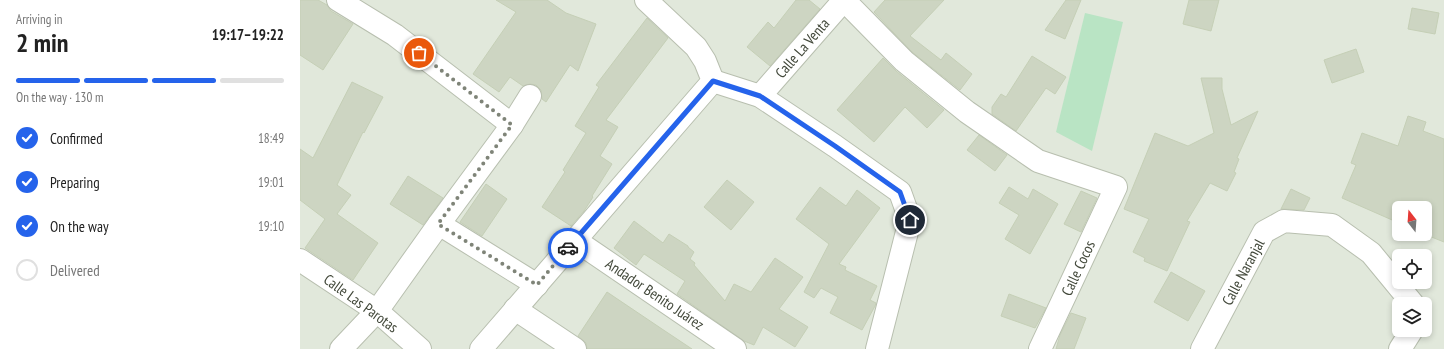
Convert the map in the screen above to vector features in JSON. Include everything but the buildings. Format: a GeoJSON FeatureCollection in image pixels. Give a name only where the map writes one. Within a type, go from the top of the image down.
{"type":"FeatureCollection","features":[{"type":"Feature","properties":{"kind":"street"},"geometry":{"type":"LineString","coordinates":[[338,0],[396,35],[512,125]]}},
{"type":"Feature","properties":{"kind":"street"},"geometry":{"type":"LineString","coordinates":[[646,0],[696,46],[705,61],[713,81]]}},
{"type":"Feature","properties":{"kind":"street","name":"Calle La Venta"},"geometry":{"type":"LineString","coordinates":[[760,96],[844,0]]}},
{"type":"Feature","properties":{"kind":"street","name":"Calle Cocos"},"geometry":{"type":"LineString","coordinates":[[844,0],[904,61],[967,112],[1038,161],[1116,187],[1040,349]]}},
{"type":"Feature","properties":{"kind":"street"},"geometry":{"type":"LineString","coordinates":[[713,81],[760,96],[900,192],[910,220],[878,349]]}},
{"type":"Feature","properties":{"kind":"street"},"geometry":{"type":"LineString","coordinates":[[481,349],[713,81]]}},
{"type":"Feature","properties":{"kind":"street"},"geometry":{"type":"LineString","coordinates":[[341,349],[376,311],[438,224],[512,125],[530,96]]}},
{"type":"Feature","properties":{"kind":"street","name":"Calle Naranjal"},"geometry":{"type":"LineString","coordinates":[[1202,349],[1264,232],[1284,221],[1332,225],[1371,253],[1407,297]]}},
{"type":"Feature","properties":{"kind":"street"},"geometry":{"type":"LineString","coordinates":[[438,224],[537,285]]}},
{"type":"Feature","properties":{"kind":"street","name":"Andador Benito Juárez"},"geometry":{"type":"LineString","coordinates":[[575,240],[735,349]]}},
{"type":"Feature","properties":{"kind":"street","name":"Calle Las Parotas"},"geometry":{"type":"LineString","coordinates":[[300,260],[376,311],[420,349]]}},
{"type":"Feature","properties":{"kind":"street"},"geometry":{"type":"LineString","coordinates":[[515,309],[575,349]]}},
{"type":"Feature","properties":{"kind":"street"},"geometry":{"type":"LineString","coordinates":[[1400,349],[1408,337]]}},
{"type":"Feature","properties":{"kind":"shaded area"},"geometry":{"type":"Polygon","coordinates":[[[300,0],[1444,0],[1444,349],[300,349],[300,0]]]}},
{"type":"Feature","properties":{"kind":"green space"},"geometry":{"type":"Polygon","coordinates":[[[1085,13],[1123,22],[1092,151],[1056,132],[1085,13]]]}},
{"type":"Feature","properties":{"kind":"way so far"},"geometry":{"type":"LineString","coordinates":[[419,53],[512,125],[438,224],[537,285],[568,248]]}},
{"type":"Feature","properties":{"kind":"route"},"geometry":{"type":"LineString","coordinates":[[568,248],[713,81],[760,96],[835,146],[900,192],[910,220]]}}]}
